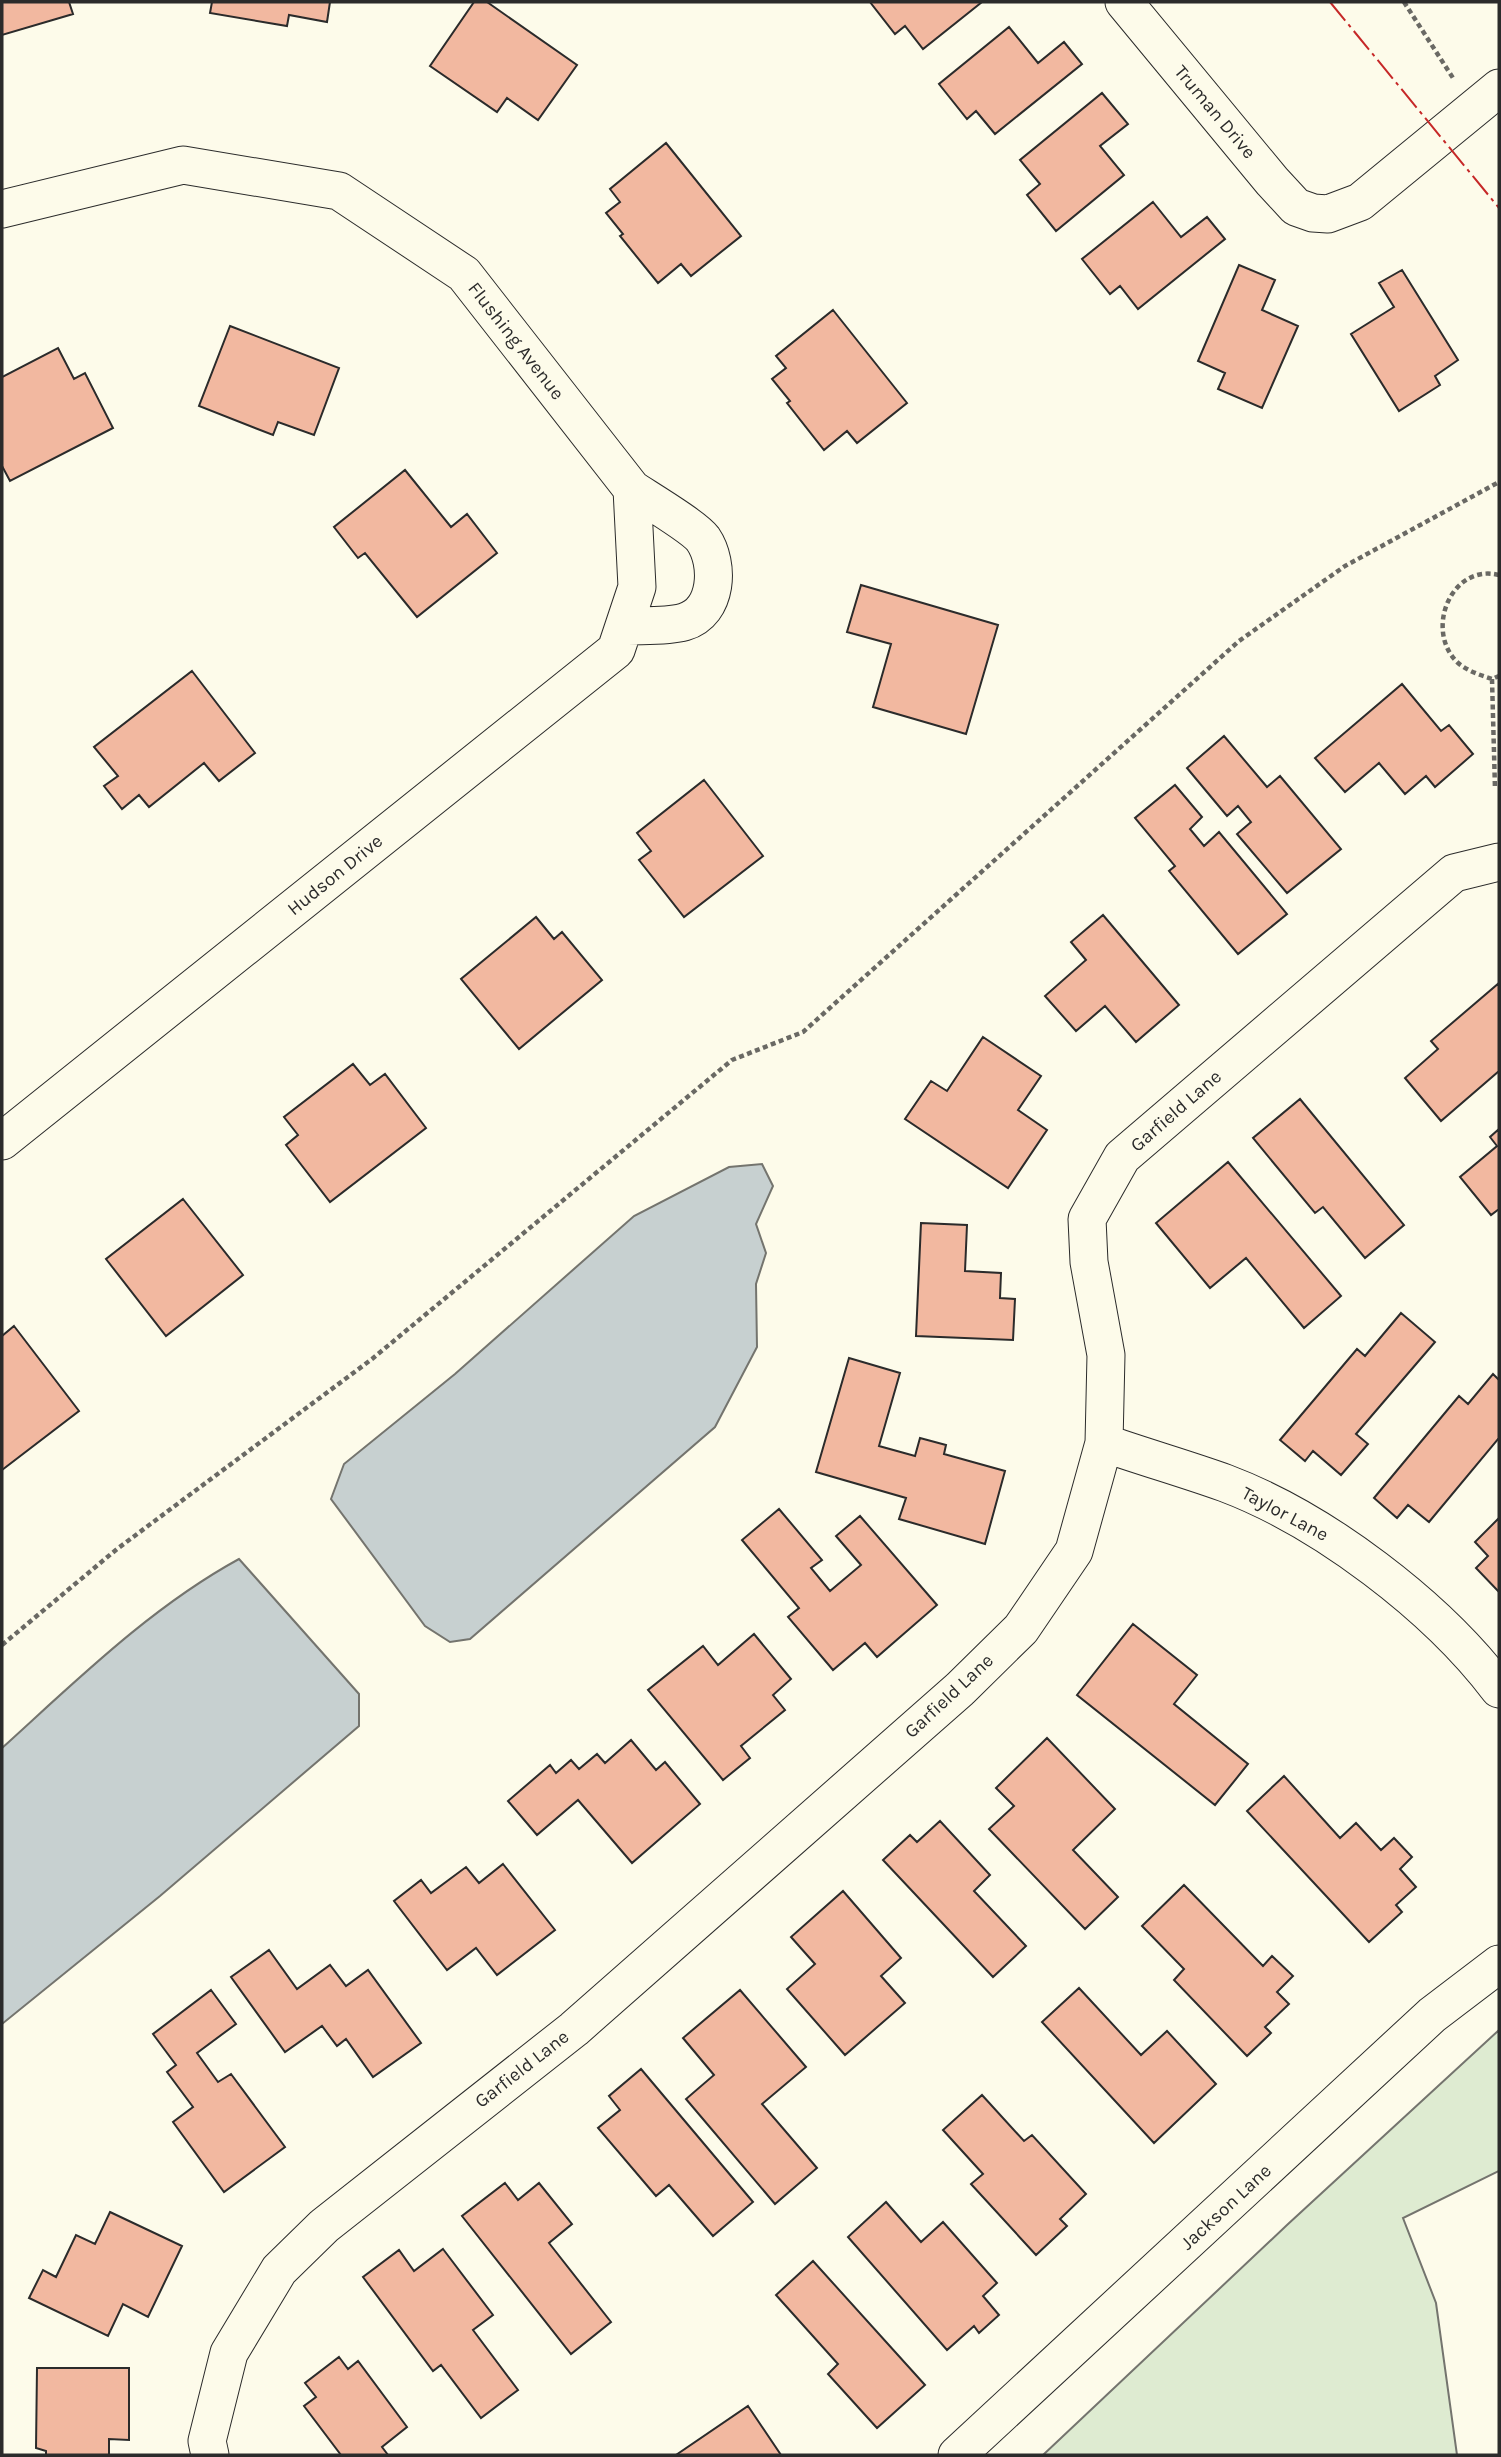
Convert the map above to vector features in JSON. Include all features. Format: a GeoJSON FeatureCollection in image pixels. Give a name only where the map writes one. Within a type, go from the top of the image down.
{"type":"FeatureCollection","features":[{"type":"Feature","properties":{"kind":"street","name":"Truman Drive"},"geometry":{"type":"LineString","coordinates":[[1124,2],[1272,181],[1296,207],[1313,213],[1328,214],[1360,202],[1488,98]]}},
{"type":"Feature","properties":{"kind":"street","name":"Flushing Avenue"},"geometry":{"type":"LineString","coordinates":[[2,209],[183,165],[338,191],[464,274],[632,489],[702,538],[714,568],[713,587],[704,610],[685,622],[624,626]]}},
{"type":"Feature","properties":{"kind":"street","name":"Hudson Drive"},"geometry":{"type":"LineString","coordinates":[[2,1141],[617,650],[637,587],[632,489]]}},
{"type":"Feature","properties":{"kind":"street","name":"Garfield Lane"},"geometry":{"type":"LineString","coordinates":[[210,2455],[206,2441],[229,2353],[279,2270],[324,2226],[573,2029],[950,1698],[1021,1629],[1073,1550],[1104,1443],[1106,1355],[1089,1262],[1087,1219],[1122,1157],[1454,873],[1499,862]]}},
{"type":"Feature","properties":{"kind":"street","name":"Taylor Lane"},"geometry":{"type":"LineString","coordinates":[[1104,1443],[1228,1484],[1321,1530],[1423,1606],[1499,1689]]}},
{"type":"Feature","properties":{"kind":"street","name":"Jackson Lane"},"geometry":{"type":"LineString","coordinates":[[957,2455],[1432,2015],[1499,1964]]}},
{"type":"Feature","properties":{"kind":"path"},"geometry":{"type":"LineString","coordinates":[[1404,2],[1449,73],[1488,98]]}},
{"type":"Feature","properties":{"kind":"path"},"geometry":{"type":"LineString","coordinates":[[2,1645],[117,1549],[372,1359],[732,1060],[803,1032],[1239,641],[1345,566],[1499,482]]}},
{"type":"Feature","properties":{"kind":"path"},"geometry":{"type":"LineString","coordinates":[[1499,575],[1493,573],[1469,579],[1449,596],[1441,620],[1444,642],[1457,662],[1472,672],[1492,679],[1499,676]]}},
{"type":"Feature","properties":{"kind":"path"},"geometry":{"type":"LineString","coordinates":[[1492,679],[1494,789]]}},
{"type":"Feature","properties":{"kind":"green space"},"geometry":{"type":"Polygon","coordinates":[[[1499,2030],[1499,2171],[1403,2218],[1436,2303],[1457,2455],[1043,2455],[1287,2225],[1499,2030]]]}},
{"type":"Feature","properties":{"kind":"shaded area"},"geometry":{"type":"Polygon","coordinates":[[[762,1164],[773,1186],[756,1224],[766,1253],[756,1284],[757,1347],[715,1427],[470,1639],[450,1642],[425,1626],[331,1499],[344,1464],[455,1374],[634,1216],[729,1167],[762,1164]]]}},
{"type":"Feature","properties":{"kind":"shaded area"},"geometry":{"type":"Polygon","coordinates":[[[239,1559],[359,1694],[359,1726],[160,1896],[2,2024],[2,1748],[86,1671],[145,1622],[175,1599],[239,1559]]]}},
{"type":"Feature","properties":{"kind":"building"},"geometry":{"type":"Polygon","coordinates":[[[2,2],[69,2],[73,14],[2,35],[2,2]]]}},
{"type":"Feature","properties":{"kind":"building"},"geometry":{"type":"Polygon","coordinates":[[[212,2],[330,2],[327,22],[289,15],[287,26],[210,13],[212,2]]]}},
{"type":"Feature","properties":{"kind":"building"},"geometry":{"type":"Polygon","coordinates":[[[474,2],[487,2],[577,65],[538,120],[507,98],[497,112],[430,66],[474,2]]]}},
{"type":"Feature","properties":{"kind":"building"},"geometry":{"type":"Polygon","coordinates":[[[870,2],[982,2],[923,49],[905,26],[895,34],[870,2]]]}},
{"type":"Feature","properties":{"kind":"building"},"geometry":{"type":"Polygon","coordinates":[[[1009,27],[1038,63],[1064,42],[1082,64],[995,134],[976,111],[967,119],[939,84],[1009,27]]]}},
{"type":"Feature","properties":{"kind":"building"},"geometry":{"type":"Polygon","coordinates":[[[1102,93],[1128,124],[1100,146],[1124,175],[1056,231],[1027,195],[1040,184],[1020,160],[1102,93]]]}},
{"type":"Feature","properties":{"kind":"building"},"geometry":{"type":"Polygon","coordinates":[[[666,143],[741,236],[691,276],[681,264],[658,283],[620,236],[623,234],[606,213],[620,202],[610,189],[666,143]]]}},
{"type":"Feature","properties":{"kind":"building"},"geometry":{"type":"Polygon","coordinates":[[[1153,202],[1181,237],[1207,217],[1225,239],[1138,309],[1120,286],[1110,294],[1082,259],[1153,202]]]}},
{"type":"Feature","properties":{"kind":"building"},"geometry":{"type":"Polygon","coordinates":[[[1239,265],[1275,280],[1262,310],[1298,326],[1262,408],[1218,389],[1225,373],[1198,361],[1239,265]]]}},
{"type":"Feature","properties":{"kind":"building"},"geometry":{"type":"Polygon","coordinates":[[[1402,270],[1458,360],[1435,376],[1440,385],[1399,411],[1351,334],[1394,307],[1379,283],[1402,270]]]}},
{"type":"Feature","properties":{"kind":"building"},"geometry":{"type":"Polygon","coordinates":[[[833,310],[907,403],[857,443],[847,431],[824,450],[772,379],[786,368],[776,356],[833,310]]]}},
{"type":"Feature","properties":{"kind":"building"},"geometry":{"type":"Polygon","coordinates":[[[230,326],[339,368],[314,435],[278,422],[273,435],[199,406],[230,326]]]}},
{"type":"Feature","properties":{"kind":"building"},"geometry":{"type":"Polygon","coordinates":[[[58,348],[74,379],[85,373],[113,428],[10,481],[2,466],[2,377],[58,348]]]}},
{"type":"Feature","properties":{"kind":"building"},"geometry":{"type":"Polygon","coordinates":[[[405,470],[451,527],[467,514],[497,553],[417,617],[365,553],[358,558],[334,527],[405,470]]]}},
{"type":"Feature","properties":{"kind":"building"},"geometry":{"type":"Polygon","coordinates":[[[861,585],[998,625],[966,734],[873,707],[891,644],[847,632],[861,585]]]}},
{"type":"Feature","properties":{"kind":"building"},"geometry":{"type":"Polygon","coordinates":[[[192,671],[255,753],[219,781],[204,763],[149,807],[139,795],[122,809],[104,786],[118,776],[94,747],[192,671]]]}},
{"type":"Feature","properties":{"kind":"building"},"geometry":{"type":"Polygon","coordinates":[[[1402,684],[1441,731],[1449,725],[1473,754],[1435,787],[1426,776],[1405,794],[1379,763],[1345,792],[1315,758],[1402,684]]]}},
{"type":"Feature","properties":{"kind":"building"},"geometry":{"type":"Polygon","coordinates":[[[1224,736],[1267,787],[1280,776],[1341,849],[1287,893],[1237,834],[1251,822],[1238,806],[1227,816],[1187,768],[1224,736]]]}},
{"type":"Feature","properties":{"kind":"building"},"geometry":{"type":"Polygon","coordinates":[[[704,780],[763,856],[684,917],[639,860],[651,851],[637,833],[704,780]]]}},
{"type":"Feature","properties":{"kind":"building"},"geometry":{"type":"Polygon","coordinates":[[[1175,785],[1202,817],[1190,829],[1204,846],[1219,832],[1287,914],[1238,954],[1169,871],[1175,866],[1135,818],[1175,785]]]}},
{"type":"Feature","properties":{"kind":"building"},"geometry":{"type":"Polygon","coordinates":[[[1103,915],[1179,1005],[1136,1042],[1105,1006],[1076,1031],[1045,996],[1086,960],[1071,942],[1103,915]]]}},
{"type":"Feature","properties":{"kind":"building"},"geometry":{"type":"Polygon","coordinates":[[[536,917],[554,939],[562,932],[602,980],[519,1049],[461,979],[536,917]]]}},
{"type":"Feature","properties":{"kind":"building"},"geometry":{"type":"Polygon","coordinates":[[[1499,983],[1499,1071],[1441,1121],[1405,1078],[1438,1049],[1431,1041],[1499,983]]]}},
{"type":"Feature","properties":{"kind":"building"},"geometry":{"type":"Polygon","coordinates":[[[983,1037],[1041,1076],[1018,1110],[1047,1130],[1008,1188],[905,1119],[931,1081],[947,1091],[983,1037]]]}},
{"type":"Feature","properties":{"kind":"building"},"geometry":{"type":"Polygon","coordinates":[[[353,1064],[370,1085],[385,1074],[426,1128],[330,1202],[286,1145],[298,1135],[284,1117],[353,1064]]]}},
{"type":"Feature","properties":{"kind":"building"},"geometry":{"type":"Polygon","coordinates":[[[1300,1099],[1404,1225],[1365,1258],[1323,1207],[1315,1213],[1253,1138],[1300,1099]]]}},
{"type":"Feature","properties":{"kind":"building"},"geometry":{"type":"Polygon","coordinates":[[[1499,1129],[1499,1209],[1491,1215],[1460,1177],[1497,1146],[1490,1137],[1499,1129]]]}},
{"type":"Feature","properties":{"kind":"building"},"geometry":{"type":"Polygon","coordinates":[[[1228,1162],[1341,1296],[1304,1328],[1246,1258],[1210,1288],[1156,1223],[1228,1162]]]}},
{"type":"Feature","properties":{"kind":"building"},"geometry":{"type":"Polygon","coordinates":[[[183,1199],[243,1275],[166,1336],[106,1259],[183,1199]]]}},
{"type":"Feature","properties":{"kind":"building"},"geometry":{"type":"Polygon","coordinates":[[[921,1223],[967,1225],[965,1271],[1001,1273],[1000,1298],[1015,1299],[1013,1340],[916,1336],[921,1223]]]}},
{"type":"Feature","properties":{"kind":"building"},"geometry":{"type":"Polygon","coordinates":[[[1401,1313],[1435,1342],[1356,1434],[1368,1444],[1341,1475],[1313,1451],[1305,1461],[1280,1440],[1357,1349],[1365,1356],[1401,1313]]]}},
{"type":"Feature","properties":{"kind":"building"},"geometry":{"type":"Polygon","coordinates":[[[14,1326],[79,1411],[2,1470],[2,1336],[14,1326]]]}},
{"type":"Feature","properties":{"kind":"building"},"geometry":{"type":"Polygon","coordinates":[[[849,1358],[900,1373],[879,1446],[915,1456],[920,1438],[946,1445],[944,1454],[1005,1471],[985,1544],[899,1519],[906,1498],[816,1472],[849,1358]]]}},
{"type":"Feature","properties":{"kind":"building"},"geometry":{"type":"Polygon","coordinates":[[[1493,1374],[1499,1380],[1499,1438],[1429,1522],[1408,1505],[1397,1518],[1374,1498],[1459,1396],[1468,1404],[1493,1374]]]}},
{"type":"Feature","properties":{"kind":"building"},"geometry":{"type":"Polygon","coordinates":[[[779,1509],[822,1560],[811,1568],[830,1591],[861,1565],[836,1536],[860,1516],[937,1605],[877,1657],[865,1643],[833,1670],[788,1617],[799,1608],[742,1540],[779,1509]]]}},
{"type":"Feature","properties":{"kind":"building"},"geometry":{"type":"Polygon","coordinates":[[[1499,1518],[1499,1592],[1476,1568],[1488,1556],[1475,1542],[1499,1518]]]}},
{"type":"Feature","properties":{"kind":"building"},"geometry":{"type":"Polygon","coordinates":[[[1133,1624],[1197,1675],[1174,1704],[1248,1764],[1215,1805],[1077,1695],[1133,1624]]]}},
{"type":"Feature","properties":{"kind":"building"},"geometry":{"type":"Polygon","coordinates":[[[754,1634],[791,1679],[773,1695],[785,1710],[741,1746],[750,1758],[723,1780],[648,1690],[703,1646],[718,1665],[754,1634]]]}},
{"type":"Feature","properties":{"kind":"building"},"geometry":{"type":"Polygon","coordinates":[[[1047,1738],[1115,1809],[1073,1850],[1118,1897],[1085,1929],[989,1829],[1014,1806],[996,1788],[1047,1738]]]}},
{"type":"Feature","properties":{"kind":"building"},"geometry":{"type":"Polygon","coordinates":[[[631,1740],[656,1770],[665,1762],[700,1804],[632,1863],[578,1800],[537,1835],[508,1801],[550,1765],[556,1773],[571,1760],[579,1769],[597,1754],[605,1763],[631,1740]]]}},
{"type":"Feature","properties":{"kind":"building"},"geometry":{"type":"Polygon","coordinates":[[[1284,1776],[1340,1838],[1356,1823],[1381,1850],[1394,1838],[1412,1857],[1400,1869],[1416,1887],[1396,1905],[1402,1912],[1369,1942],[1247,1811],[1284,1776]]]}},
{"type":"Feature","properties":{"kind":"building"},"geometry":{"type":"Polygon","coordinates":[[[940,1821],[990,1875],[974,1891],[1026,1946],[993,1977],[883,1860],[910,1835],[917,1842],[940,1821]]]}},
{"type":"Feature","properties":{"kind":"building"},"geometry":{"type":"Polygon","coordinates":[[[503,1864],[555,1930],[497,1975],[476,1948],[447,1970],[394,1901],[421,1880],[431,1893],[466,1867],[479,1883],[503,1864]]]}},
{"type":"Feature","properties":{"kind":"building"},"geometry":{"type":"Polygon","coordinates":[[[1184,1885],[1263,1966],[1272,1956],[1293,1976],[1277,1992],[1289,2004],[1265,2027],[1271,2033],[1247,2056],[1174,1980],[1184,1969],[1142,1926],[1184,1885]]]}},
{"type":"Feature","properties":{"kind":"building"},"geometry":{"type":"Polygon","coordinates":[[[843,1891],[901,1958],[881,1976],[905,2003],[845,2055],[787,1989],[815,1964],[791,1937],[843,1891]]]}},
{"type":"Feature","properties":{"kind":"building"},"geometry":{"type":"Polygon","coordinates":[[[269,1950],[297,1989],[330,1965],[346,1986],[368,1970],[421,2043],[373,2077],[346,2039],[337,2046],[322,2026],[285,2052],[231,1977],[269,1950]]]}},
{"type":"Feature","properties":{"kind":"building"},"geometry":{"type":"Polygon","coordinates":[[[1079,1988],[1141,2055],[1167,2031],[1216,2084],[1154,2143],[1042,2022],[1079,1988]]]}},
{"type":"Feature","properties":{"kind":"building"},"geometry":{"type":"Polygon","coordinates":[[[211,1990],[236,2024],[197,2053],[218,2082],[231,2074],[285,2147],[224,2192],[173,2122],[193,2107],[167,2072],[176,2065],[153,2034],[211,1990]]]}},
{"type":"Feature","properties":{"kind":"building"},"geometry":{"type":"Polygon","coordinates":[[[740,1990],[806,2067],[762,2104],[817,2168],[775,2204],[686,2099],[714,2075],[683,2038],[740,1990]]]}},
{"type":"Feature","properties":{"kind":"building"},"geometry":{"type":"Polygon","coordinates":[[[641,2069],[753,2202],[713,2236],[669,2185],[656,2196],[598,2128],[620,2110],[609,2096],[641,2069]]]}},
{"type":"Feature","properties":{"kind":"building"},"geometry":{"type":"Polygon","coordinates":[[[982,2095],[1024,2141],[1032,2135],[1086,2194],[1060,2219],[1067,2226],[1036,2255],[971,2184],[983,2174],[943,2130],[982,2095]]]}},
{"type":"Feature","properties":{"kind":"building"},"geometry":{"type":"Polygon","coordinates":[[[505,2183],[518,2200],[539,2183],[572,2224],[549,2243],[611,2322],[571,2354],[462,2216],[505,2183]]]}},
{"type":"Feature","properties":{"kind":"building"},"geometry":{"type":"Polygon","coordinates":[[[886,2202],[921,2242],[943,2222],[997,2283],[983,2296],[999,2315],[979,2333],[974,2326],[947,2350],[848,2237],[886,2202]]]}},
{"type":"Feature","properties":{"kind":"building"},"geometry":{"type":"Polygon","coordinates":[[[110,2212],[182,2246],[148,2317],[123,2304],[108,2336],[29,2298],[43,2270],[56,2277],[76,2235],[95,2244],[110,2212]]]}},
{"type":"Feature","properties":{"kind":"building"},"geometry":{"type":"Polygon","coordinates":[[[443,2249],[493,2315],[473,2330],[518,2390],[481,2418],[441,2365],[433,2371],[363,2277],[399,2250],[414,2271],[443,2249]]]}},
{"type":"Feature","properties":{"kind":"building"},"geometry":{"type":"Polygon","coordinates":[[[813,2261],[925,2385],[877,2428],[828,2374],[838,2364],[776,2295],[813,2261]]]}},
{"type":"Feature","properties":{"kind":"building"},"geometry":{"type":"Polygon","coordinates":[[[339,2357],[348,2369],[358,2361],[407,2427],[382,2447],[388,2455],[341,2455],[304,2406],[316,2397],[305,2383],[339,2357]]]}},
{"type":"Feature","properties":{"kind":"building"},"geometry":{"type":"Polygon","coordinates":[[[37,2368],[129,2368],[129,2440],[109,2439],[109,2455],[46,2455],[46,2451],[36,2448],[37,2368]]]}},
{"type":"Feature","properties":{"kind":"building"},"geometry":{"type":"Polygon","coordinates":[[[748,2406],[781,2455],[676,2455],[748,2406]]]}},
{"type":"Feature","properties":{"kind":"power"},"geometry":{"type":"LineString","coordinates":[[1330,2],[1499,208]]}}]}
